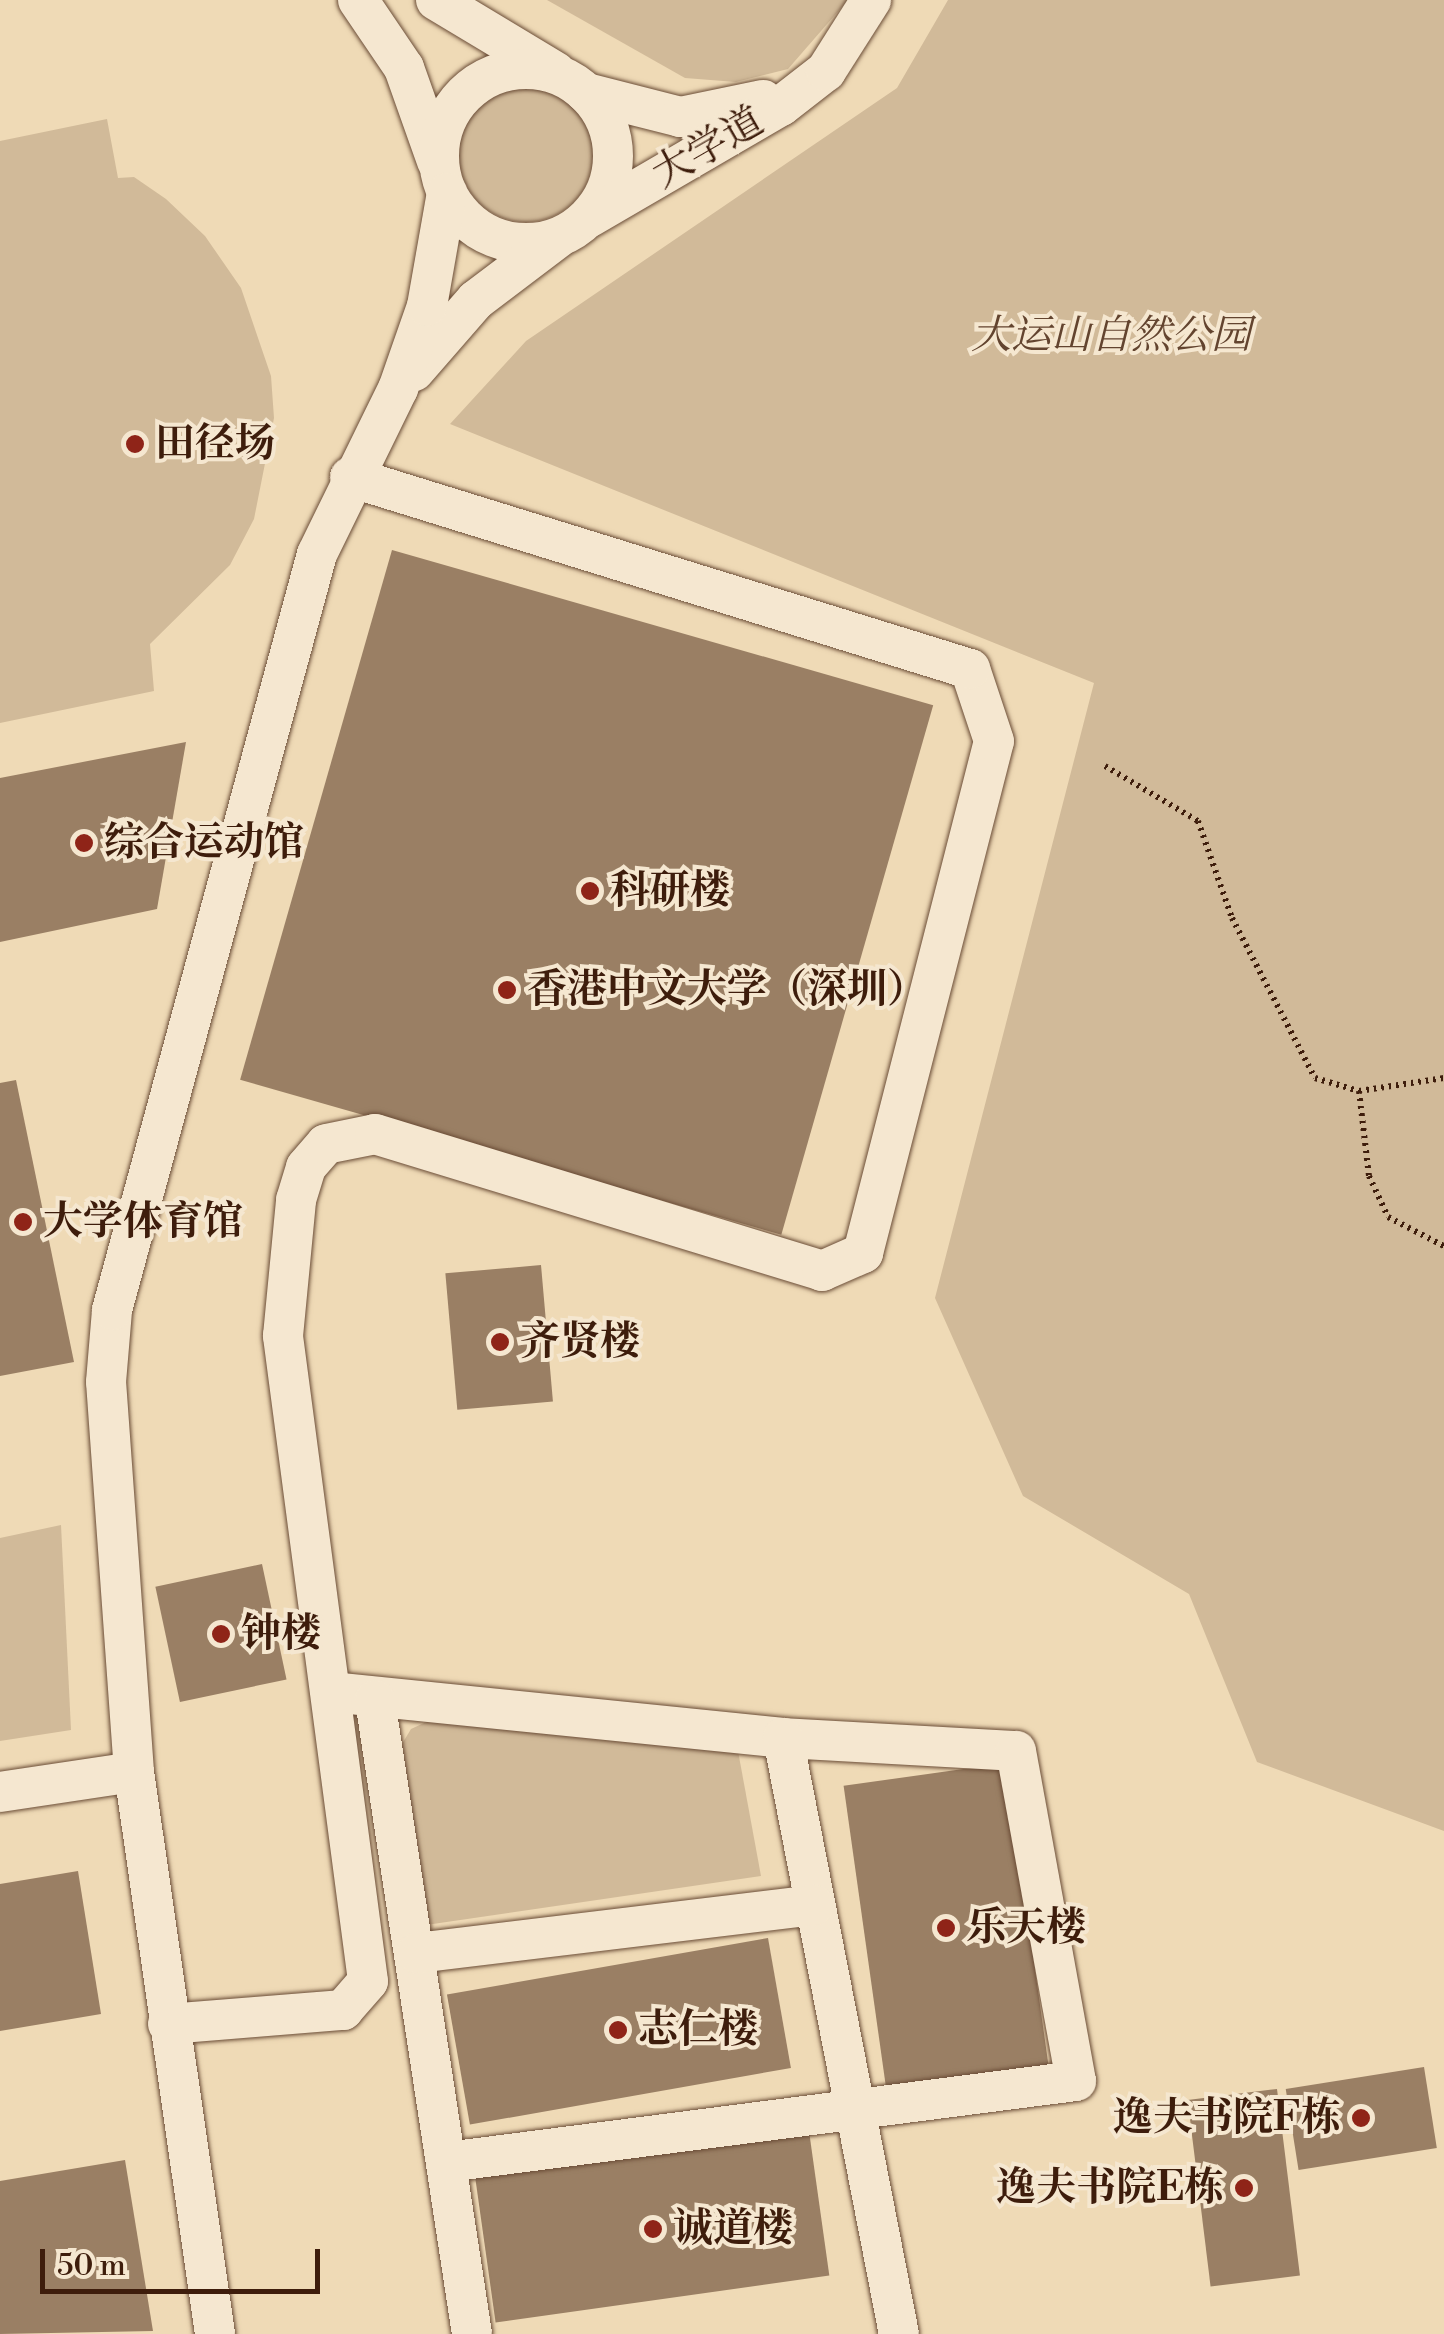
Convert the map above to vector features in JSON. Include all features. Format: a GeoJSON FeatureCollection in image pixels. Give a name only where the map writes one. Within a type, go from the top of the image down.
{"type":"FeatureCollection","features":[{"type":"Feature","properties":{"kind":"street","name":"大学道"},"geometry":{"type":"LineString","coordinates":[[358,0],[404,68],[443,181],[480,231],[507,242],[574,227],[781,106],[826,72],[870,0]]}},
{"type":"Feature","properties":{"kind":"street","name":"大学道"},"geometry":{"type":"LineString","coordinates":[[436,0],[575,85],[612,140],[604,196],[574,227]]}},
{"type":"Feature","properties":{"kind":"street","name":"大学道"},"geometry":{"type":"LineString","coordinates":[[443,181],[448,119],[484,80],[523,70],[575,85],[641,112],[713,115],[826,72]]}},
{"type":"Feature","properties":{"kind":"street"},"geometry":{"type":"LineString","coordinates":[[215,2334],[134,1772],[106,1382],[112,1310],[318,554],[350,477],[398,389],[428,306],[443,181]]}},
{"type":"Feature","properties":{"kind":"street"},"geometry":{"type":"LineString","coordinates":[[398,389],[476,300],[574,227]]}},
{"type":"Feature","properties":{"kind":"street"},"geometry":{"type":"LineString","coordinates":[[168,2024],[343,2010],[368,1981],[331,1692],[292,1445],[282,1336],[296,1200],[306,1167],[326,1144],[375,1134],[822,1271],[864,1253],[994,741],[970,669],[350,477]]}},
{"type":"Feature","properties":{"kind":"street"},"geometry":{"type":"LineString","coordinates":[[331,1692],[376,1700],[784,1738],[1016,1751],[1076,2081],[447,2162]]}},
{"type":"Feature","properties":{"kind":"street"},"geometry":{"type":"LineString","coordinates":[[376,1700],[472,2334]]}},
{"type":"Feature","properties":{"kind":"street"},"geometry":{"type":"LineString","coordinates":[[784,1738],[851,2112],[900,2334]]}},
{"type":"Feature","properties":{"kind":"street"},"geometry":{"type":"LineString","coordinates":[[0,1792],[134,1772]]}},
{"type":"Feature","properties":{"kind":"street"},"geometry":{"type":"LineString","coordinates":[[417,1953],[814,1905]]}},
{"type":"Feature","properties":{"kind":"path"},"geometry":{"type":"LineString","coordinates":[[1105,766],[1198,821],[1232,918],[1315,1078],[1359,1091],[1444,1078]]}},
{"type":"Feature","properties":{"kind":"path"},"geometry":{"type":"LineString","coordinates":[[1359,1091],[1369,1176],[1388,1216],[1444,1246]]}},
{"type":"Feature","properties":{"kind":"green space"},"geometry":{"type":"Polygon","coordinates":[[[547,0],[848,0],[788,69],[736,82],[685,78],[547,0]]]}},
{"type":"Feature","properties":{"kind":"green space","name":"大运山自然公园"},"geometry":{"type":"Polygon","coordinates":[[[948,0],[1444,0],[1444,1831],[1257,1762],[1189,1594],[1023,1496],[935,1298],[1094,683],[450,424],[526,341],[897,88],[948,0]]]}},
{"type":"Feature","properties":{"kind":"green space"},"geometry":{"type":"Polygon","coordinates":[[[526,88],[552,93],[573,108],[588,129],[593,155],[588,181],[573,202],[552,217],[526,222],[500,217],[479,202],[464,181],[459,155],[464,129],[479,108],[500,93],[526,88]]]}},
{"type":"Feature","properties":{"kind":"green space","name":"田径场"},"geometry":{"type":"Polygon","coordinates":[[[107,119],[118,178],[134,177],[166,199],[205,236],[241,288],[271,376],[274,418],[254,519],[230,565],[150,644],[154,691],[0,723],[0,141],[107,119]]]}},
{"type":"Feature","properties":{"kind":"green space"},"geometry":{"type":"Polygon","coordinates":[[[61,1525],[71,1730],[0,1741],[0,1538],[61,1525]]]}},
{"type":"Feature","properties":{"kind":"green space"},"geometry":{"type":"Polygon","coordinates":[[[437,1717],[738,1751],[761,1876],[426,1925],[399,1749],[411,1729],[437,1717]]]}},
{"type":"Feature","properties":{"kind":"building","name":"科研楼"},"geometry":{"type":"Polygon","coordinates":[[[392,550],[933,705],[781,1235],[240,1080],[392,550]]]}},
{"type":"Feature","properties":{"kind":"building","name":"综合运动馆"},"geometry":{"type":"Polygon","coordinates":[[[186,742],[157,909],[0,942],[0,778],[186,742]]]}},
{"type":"Feature","properties":{"kind":"building","name":"大学体育馆"},"geometry":{"type":"Polygon","coordinates":[[[16,1080],[74,1362],[0,1376],[0,1083],[16,1080]]]}},
{"type":"Feature","properties":{"kind":"building","name":"齐贤楼"},"geometry":{"type":"Polygon","coordinates":[[[541,1265],[553,1401],[457,1410],[445,1273],[541,1265]]]}},
{"type":"Feature","properties":{"kind":"building","name":"钟楼"},"geometry":{"type":"Polygon","coordinates":[[[262,1564],[287,1679],[180,1702],[155,1587],[262,1564]]]}},
{"type":"Feature","properties":{"kind":"building","name":"乐天楼"},"geometry":{"type":"Polygon","coordinates":[[[1006,1763],[1049,2069],[887,2092],[844,1786],[1006,1763]]]}},
{"type":"Feature","properties":{"kind":"building"},"geometry":{"type":"Polygon","coordinates":[[[78,1871],[101,2014],[0,2031],[0,1884],[78,1871]]]}},
{"type":"Feature","properties":{"kind":"building","name":"志仁楼"},"geometry":{"type":"Polygon","coordinates":[[[768,1938],[791,2068],[470,2125],[447,1995],[768,1938]]]}},
{"type":"Feature","properties":{"kind":"building","name":"逸夫书院F栋"},"geometry":{"type":"Polygon","coordinates":[[[1424,2067],[1437,2148],[1299,2170],[1286,2089],[1424,2067]]]}},
{"type":"Feature","properties":{"kind":"building","name":"逸夫书院E栋"},"geometry":{"type":"Polygon","coordinates":[[[1277,2089],[1300,2276],[1211,2287],[1188,2100],[1277,2089]]]}},
{"type":"Feature","properties":{"kind":"building","name":"诚道楼"},"geometry":{"type":"Polygon","coordinates":[[[809,2131],[829,2276],[496,2322],[475,2178],[809,2131]]]}},
{"type":"Feature","properties":{"kind":"building"},"geometry":{"type":"Polygon","coordinates":[[[125,2160],[153,2331],[0,2334],[0,2181],[125,2160]]]}},
{"type":"Feature","properties":{"kind":"place","name":"田径场"},"geometry":{"type":"Point","coordinates":[135,444]}},
{"type":"Feature","properties":{"kind":"place","name":"综合运动馆"},"geometry":{"type":"Point","coordinates":[84,843]}},
{"type":"Feature","properties":{"kind":"place","name":"科研楼"},"geometry":{"type":"Point","coordinates":[590,891]}},
{"type":"Feature","properties":{"kind":"place","name":"香港中文大学（深圳）"},"geometry":{"type":"Point","coordinates":[507,990]}},
{"type":"Feature","properties":{"kind":"place","name":"大学体育馆"},"geometry":{"type":"Point","coordinates":[23,1222]}},
{"type":"Feature","properties":{"kind":"place","name":"齐贤楼"},"geometry":{"type":"Point","coordinates":[500,1342]}},
{"type":"Feature","properties":{"kind":"place","name":"钟楼"},"geometry":{"type":"Point","coordinates":[221,1634]}},
{"type":"Feature","properties":{"kind":"place","name":"乐天楼"},"geometry":{"type":"Point","coordinates":[946,1928]}},
{"type":"Feature","properties":{"kind":"place","name":"志仁楼"},"geometry":{"type":"Point","coordinates":[618,2030]}},
{"type":"Feature","properties":{"kind":"place","name":"逸夫书院F栋"},"geometry":{"type":"Point","coordinates":[1361,2118]}},
{"type":"Feature","properties":{"kind":"place","name":"逸夫书院E栋"},"geometry":{"type":"Point","coordinates":[1244,2188]}},
{"type":"Feature","properties":{"kind":"place","name":"诚道楼"},"geometry":{"type":"Point","coordinates":[653,2229]}}]}
